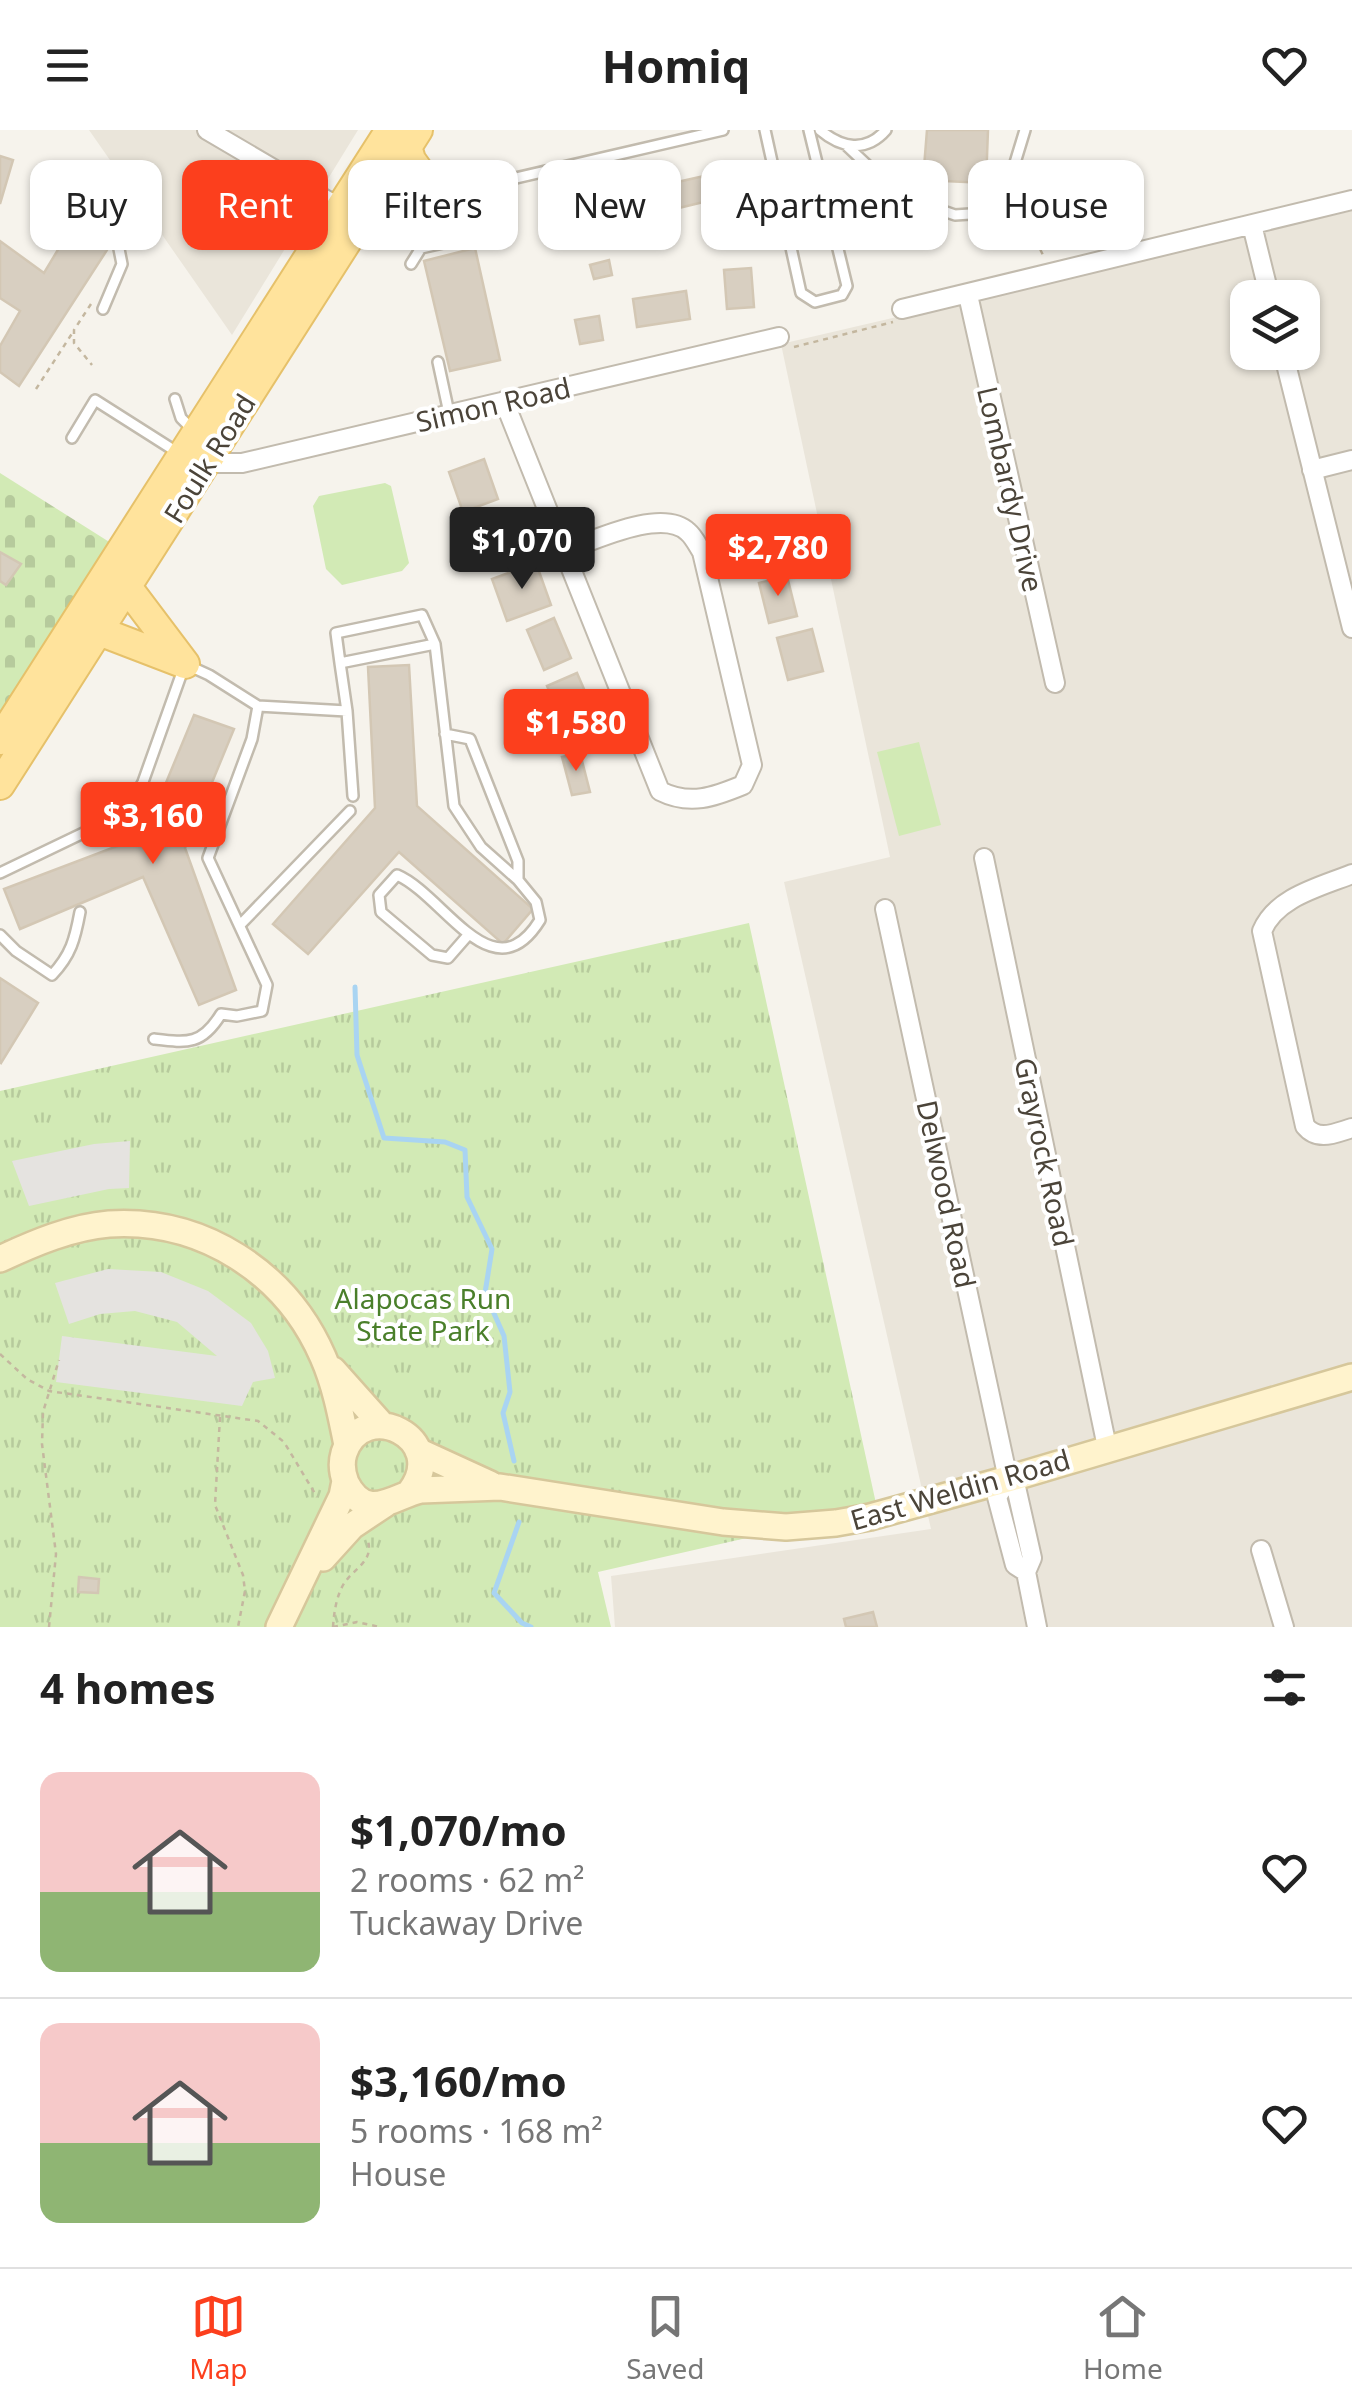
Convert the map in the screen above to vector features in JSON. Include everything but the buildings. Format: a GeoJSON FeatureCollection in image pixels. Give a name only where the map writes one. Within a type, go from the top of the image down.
{"type":"FeatureCollection","features":[{"type":"Feature","properties":{"kind":"main road","name":"Foulk Road"},"geometry":{"type":"LineString","coordinates":[[388,160],[405,135]]}},
{"type":"Feature","properties":{"kind":"main road"},"geometry":{"type":"LineString","coordinates":[[405,135],[411,160]]}},
{"type":"Feature","properties":{"kind":"main road","name":"Foulk Road"},"geometry":{"type":"LineString","coordinates":[[0,786],[8,734],[348,218]]}},
{"type":"Feature","properties":{"kind":"main road","name":"Foulk Road"},"geometry":{"type":"LineString","coordinates":[[8,734],[99,631],[127,587],[195,450]]}},
{"type":"Feature","properties":{"kind":"main road"},"geometry":{"type":"LineString","coordinates":[[127,587],[184,664]]}},
{"type":"Feature","properties":{"kind":"main road"},"geometry":{"type":"LineString","coordinates":[[99,631],[184,664]]}},
{"type":"Feature","properties":{"kind":"street"},"geometry":{"type":"LineString","coordinates":[[207,130],[348,210]]}},
{"type":"Feature","properties":{"kind":"street"},"geometry":{"type":"LineString","coordinates":[[902,309],[1352,200]]}},
{"type":"Feature","properties":{"kind":"street"},"geometry":{"type":"LineString","coordinates":[[1252,224],[1266,280]]}},
{"type":"Feature","properties":{"kind":"street","name":"Lombardy Drive"},"geometry":{"type":"LineString","coordinates":[[968,295],[1055,682]]}},
{"type":"Feature","properties":{"kind":"street","name":"Simon Road"},"geometry":{"type":"LineString","coordinates":[[195,450],[242,463],[787,342]]}},
{"type":"Feature","properties":{"kind":"street"},"geometry":{"type":"LineString","coordinates":[[1288,370],[1352,628]]}},
{"type":"Feature","properties":{"kind":"street"},"geometry":{"type":"LineString","coordinates":[[504,402],[564,552],[660,791],[680,801],[714,797],[743,785],[752,765],[702,552],[686,529],[664,523],[639,525],[564,552]]}},
{"type":"Feature","properties":{"kind":"street"},"geometry":{"type":"LineString","coordinates":[[1312,470],[1352,460]]}},
{"type":"Feature","properties":{"kind":"street","name":"Grayrock Road"},"geometry":{"type":"LineString","coordinates":[[984,858],[1107,1447]]}},
{"type":"Feature","properties":{"kind":"street"},"geometry":{"type":"LineString","coordinates":[[1352,874],[1290,900],[1273,912],[1262,932],[1305,1126],[1322,1137],[1352,1128]]}},
{"type":"Feature","properties":{"kind":"street","name":"Delwood Road"},"geometry":{"type":"LineString","coordinates":[[885,909],[1008,1479],[1016,1487],[1032,1558],[1026,1572],[1036,1627]]}},
{"type":"Feature","properties":{"kind":"street"},"geometry":{"type":"LineString","coordinates":[[0,1258],[54,1237],[106,1224],[137,1224],[195,1236],[229,1250],[279,1289],[303,1320],[324,1358],[364,1407],[383,1426],[404,1432],[418,1450],[420,1474],[410,1492],[343,1520]]}},
{"type":"Feature","properties":{"kind":"street"},"geometry":{"type":"LineString","coordinates":[[324,1358],[347,1445]]}},
{"type":"Feature","properties":{"kind":"street","name":"East Weldin Road"},"geometry":{"type":"LineString","coordinates":[[410,1492],[500,1487],[723,1522],[786,1527],[870,1517],[1352,1376]]}},
{"type":"Feature","properties":{"kind":"street"},"geometry":{"type":"LineString","coordinates":[[278,1627],[302,1580],[343,1520],[342,1464],[347,1445],[359,1432],[383,1426]]}},
{"type":"Feature","properties":{"kind":"street","name":"East Weldin Road"},"geometry":{"type":"LineString","coordinates":[[418,1450],[500,1487]]}},
{"type":"Feature","properties":{"kind":"street"},"geometry":{"type":"LineString","coordinates":[[345,1481],[361,1499],[385,1504]]}},
{"type":"Feature","properties":{"kind":"street"},"geometry":{"type":"LineString","coordinates":[[1262,1550],[1284,1627]]}},
{"type":"Feature","properties":{"kind":"lane"},"geometry":{"type":"LineString","coordinates":[[518,177],[723,130]]}},
{"type":"Feature","properties":{"kind":"lane"},"geometry":{"type":"LineString","coordinates":[[765,130],[797,279],[804,298],[815,302],[842,295],[847,286],[809,130]]}},
{"type":"Feature","properties":{"kind":"lane"},"geometry":{"type":"LineString","coordinates":[[820,130],[833,142],[847,146],[866,144],[886,130]]}},
{"type":"Feature","properties":{"kind":"lane"},"geometry":{"type":"LineString","coordinates":[[1017,160],[1026,130]]}},
{"type":"Feature","properties":{"kind":"lane"},"geometry":{"type":"LineString","coordinates":[[847,146],[900,196],[955,215],[968,214]]}},
{"type":"Feature","properties":{"kind":"lane"},"geometry":{"type":"LineString","coordinates":[[104,309],[122,264],[119,250]]}},
{"type":"Feature","properties":{"kind":"lane"},"geometry":{"type":"LineString","coordinates":[[411,264],[420,250]]}},
{"type":"Feature","properties":{"kind":"lane"},"geometry":{"type":"LineString","coordinates":[[438,362],[450,414]]}},
{"type":"Feature","properties":{"kind":"lane"},"geometry":{"type":"LineString","coordinates":[[175,399],[195,450]]}},
{"type":"Feature","properties":{"kind":"lane"},"geometry":{"type":"LineString","coordinates":[[72,438],[95,400],[195,450]]}},
{"type":"Feature","properties":{"kind":"lane"},"geometry":{"type":"LineString","coordinates":[[352,796],[347,710],[336,633],[422,615],[435,644],[454,806],[481,847],[536,902],[540,920],[530,937],[514,947],[494,950],[469,934],[410,881],[397,876],[378,895],[381,912],[432,955],[448,958],[469,934]]}},
{"type":"Feature","properties":{"kind":"lane"},"geometry":{"type":"LineString","coordinates":[[340,663],[435,644]]}},
{"type":"Feature","properties":{"kind":"lane"},"geometry":{"type":"LineString","coordinates":[[0,873],[127,812],[143,782],[184,664],[258,706],[347,710]]}},
{"type":"Feature","properties":{"kind":"lane"},"geometry":{"type":"LineString","coordinates":[[154,1039],[185,1042],[208,1034],[221,1014],[236,1016],[262,1011],[267,985],[208,858],[252,739],[258,706]]}},
{"type":"Feature","properties":{"kind":"lane"},"geometry":{"type":"LineString","coordinates":[[445,734],[470,740],[518,861],[518,880]]}},
{"type":"Feature","properties":{"kind":"lane"},"geometry":{"type":"LineString","coordinates":[[240,925],[350,811]]}},
{"type":"Feature","properties":{"kind":"lane"},"geometry":{"type":"LineString","coordinates":[[0,935],[52,975],[68,959],[80,912]]}},
{"type":"Feature","properties":{"kind":"path"},"geometry":{"type":"LineString","coordinates":[[1041,250],[1052,274]]}},
{"type":"Feature","properties":{"kind":"path"},"geometry":{"type":"LineString","coordinates":[[787,342],[903,320],[902,309]]}},
{"type":"Feature","properties":{"kind":"path"},"geometry":{"type":"LineString","coordinates":[[36,389],[74,330]]}},
{"type":"Feature","properties":{"kind":"path"},"geometry":{"type":"LineString","coordinates":[[0,1354],[28,1379],[49,1391],[258,1421],[272,1430],[297,1462],[310,1489],[363,1533],[370,1550],[367,1560],[342,1585],[333,1627],[357,1622],[380,1627]]}},
{"type":"Feature","properties":{"kind":"path"},"geometry":{"type":"LineString","coordinates":[[49,1627],[56,1554],[42,1444],[43,1412],[58,1360]]}},
{"type":"Feature","properties":{"kind":"path"},"geometry":{"type":"LineString","coordinates":[[220,1415],[215,1504],[243,1575],[246,1592],[238,1627]]}},
{"type":"Feature","properties":{"kind":"shaded area"},"geometry":{"type":"Polygon","coordinates":[[[89,130],[358,130],[328,179],[328,160],[182,160],[182,250],[284,250],[232,335],[162,235],[162,160],[110,160],[89,130]]]}},
{"type":"Feature","properties":{"kind":"shaded area"},"geometry":{"type":"Polygon","coordinates":[[[1352,211],[1352,1627],[615,1627],[611,1576],[931,1529],[784,882],[890,857],[781,344],[1352,211]]]}},
{"type":"Feature","properties":{"kind":"shaded area"},"geometry":{"type":"Polygon","coordinates":[[[130,1141],[129,1188],[29,1206],[12,1161],[94,1144],[130,1141]]]}},
{"type":"Feature","properties":{"kind":"shaded area"},"geometry":{"type":"Polygon","coordinates":[[[108,1269],[161,1272],[208,1291],[251,1323],[268,1351],[275,1378],[253,1382],[242,1406],[56,1382],[62,1336],[217,1356],[177,1322],[135,1311],[100,1314],[69,1324],[55,1283],[108,1269]]]}},
{"type":"Feature","properties":{"kind":"green space"},"geometry":{"type":"Polygon","coordinates":[[[0,473],[122,550],[0,740],[0,473]]]}},
{"type":"Feature","properties":{"kind":"green space"},"geometry":{"type":"Polygon","coordinates":[[[385,483],[391,486],[409,563],[402,571],[342,585],[326,569],[313,506],[319,496],[385,483]]]}},
{"type":"Feature","properties":{"kind":"green space"},"geometry":{"type":"Polygon","coordinates":[[[919,742],[941,825],[899,836],[877,752],[919,742]]]}},
{"type":"Feature","properties":{"kind":"green space","name":"Alapocas Run State Park"},"geometry":{"type":"Polygon","coordinates":[[[749,923],[877,1508],[598,1572],[611,1627],[0,1627],[0,1091],[749,923]]]}},
{"type":"Feature","properties":{"kind":"waterway"},"geometry":{"type":"LineString","coordinates":[[355,987],[357,1055],[384,1138],[445,1142],[465,1150],[467,1197],[492,1249],[485,1293],[504,1336],[510,1392],[503,1413],[514,1461]]}},
{"type":"Feature","properties":{"kind":"waterway"},"geometry":{"type":"LineString","coordinates":[[519,1522],[494,1593],[522,1623],[531,1627]]}}]}
